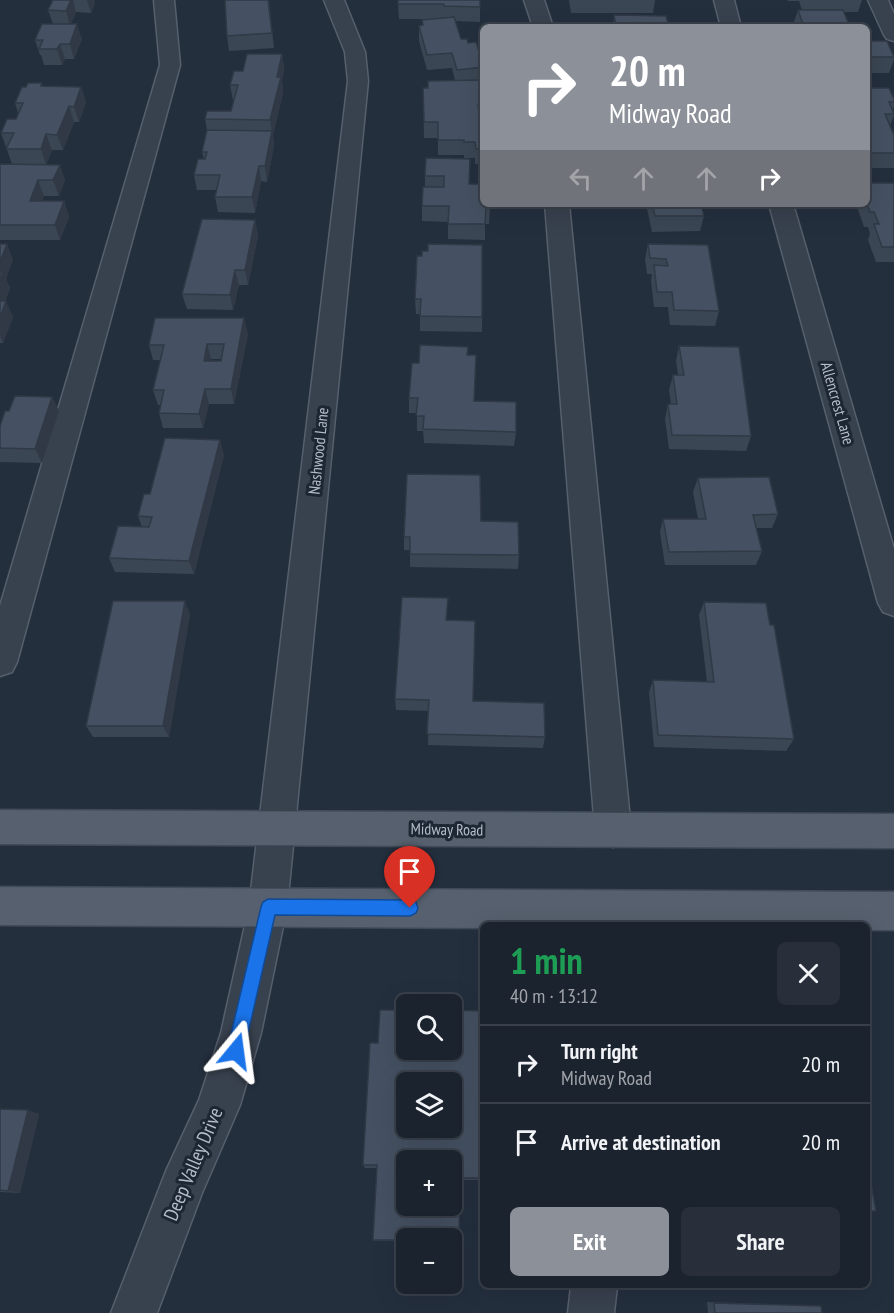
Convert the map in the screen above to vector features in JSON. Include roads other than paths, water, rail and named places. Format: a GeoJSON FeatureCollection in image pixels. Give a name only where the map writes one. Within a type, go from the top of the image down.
{"type":"FeatureCollection","features":[{"type":"Feature","properties":{"kind":"main road","name":"Midway Road"},"geometry":{"type":"LineString","coordinates":[[0,826],[894,831]]}},
{"type":"Feature","properties":{"kind":"main road"},"geometry":{"type":"LineString","coordinates":[[0,906],[268,907],[622,917],[894,911]]}},
{"type":"Feature","properties":{"kind":"street"},"geometry":{"type":"LineString","coordinates":[[0,662],[170,65],[164,0]]}},
{"type":"Feature","properties":{"kind":"street","name":"Nashwood Lane"},"geometry":{"type":"LineString","coordinates":[[268,907],[358,81],[355,52],[334,0]]}},
{"type":"Feature","properties":{"kind":"street"},"geometry":{"type":"LineString","coordinates":[[534,0],[542,24]]}},
{"type":"Feature","properties":{"kind":"street"},"geometry":{"type":"LineString","coordinates":[[724,0],[730,24]]}},
{"type":"Feature","properties":{"kind":"street"},"geometry":{"type":"LineString","coordinates":[[878,0],[894,35]]}},
{"type":"Feature","properties":{"kind":"street"},"geometry":{"type":"LineString","coordinates":[[557,207],[613,830]]}},
{"type":"Feature","properties":{"kind":"street","name":"Allencrest Lane"},"geometry":{"type":"LineString","coordinates":[[782,207],[894,603]]}},
{"type":"Feature","properties":{"kind":"street","name":"Deep Valley Drive"},"geometry":{"type":"LineString","coordinates":[[134,1313],[182,1186],[219,1105],[241,1033],[268,907]]}},
{"type":"Feature","properties":{"kind":"street"},"geometry":{"type":"LineString","coordinates":[[591,1313],[594,1288]]}}]}
